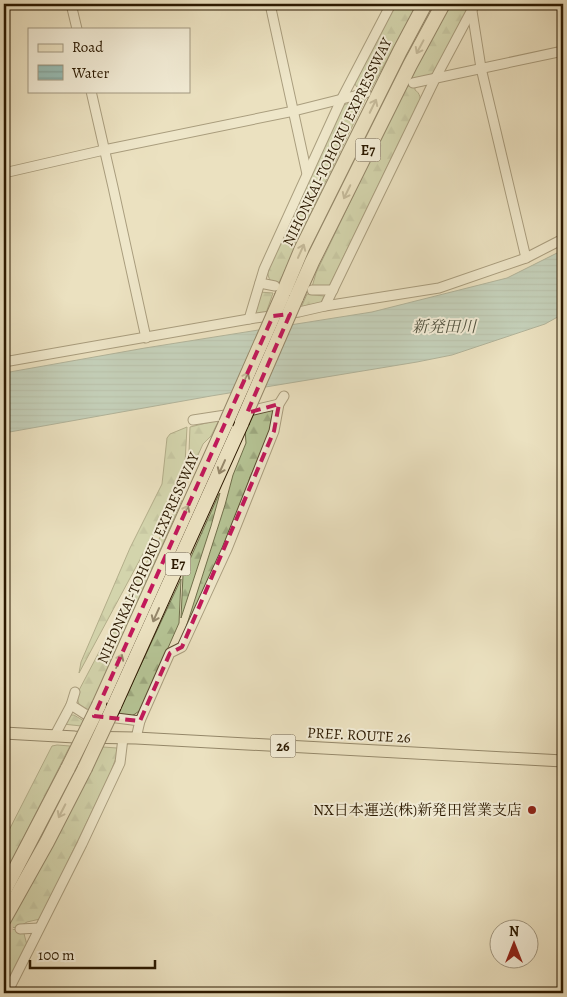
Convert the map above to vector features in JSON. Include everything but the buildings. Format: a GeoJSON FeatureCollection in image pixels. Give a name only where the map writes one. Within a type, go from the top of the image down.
{"type":"FeatureCollection","features":[{"type":"Feature","properties":{"kind":"highway","name":"NIHONKAI-TOHOKU EXPRESSWAY"},"geometry":{"type":"LineString","coordinates":[[4,891],[36,832],[99,705],[226,423],[278,291],[302,248],[425,4]]}},
{"type":"Feature","properties":{"kind":"highway","name":"NIHONKAI-TOHOKU EXPRESSWAY"},"geometry":{"type":"LineString","coordinates":[[4,918],[47,842],[85,768],[242,422],[312,262],[442,4]]}},
{"type":"Feature","properties":{"kind":"main road","name":"PREF. ROUTE 26"},"geometry":{"type":"LineString","coordinates":[[4,733],[136,738],[563,761]]}},
{"type":"Feature","properties":{"kind":"street"},"geometry":{"type":"LineString","coordinates":[[72,4],[77,28]]}},
{"type":"Feature","properties":{"kind":"street"},"geometry":{"type":"LineString","coordinates":[[270,4],[308,174]]}},
{"type":"Feature","properties":{"kind":"street"},"geometry":{"type":"LineString","coordinates":[[249,319],[264,269],[341,100],[391,4]]}},
{"type":"Feature","properties":{"kind":"street"},"geometry":{"type":"LineString","coordinates":[[473,7],[481,68],[526,258]]}},
{"type":"Feature","properties":{"kind":"street"},"geometry":{"type":"LineString","coordinates":[[325,306],[435,78],[473,7]]}},
{"type":"Feature","properties":{"kind":"street"},"geometry":{"type":"LineString","coordinates":[[413,83],[563,52]]}},
{"type":"Feature","properties":{"kind":"street"},"geometry":{"type":"LineString","coordinates":[[91,92],[146,338]]}},
{"type":"Feature","properties":{"kind":"street"},"geometry":{"type":"LineString","coordinates":[[4,173],[104,150],[294,111],[366,93]]}},
{"type":"Feature","properties":{"kind":"street"},"geometry":{"type":"LineString","coordinates":[[4,362],[439,288],[526,258],[563,239]]}},
{"type":"Feature","properties":{"kind":"street"},"geometry":{"type":"LineString","coordinates":[[260,282],[278,291]]}},
{"type":"Feature","properties":{"kind":"street"},"geometry":{"type":"LineString","coordinates":[[312,290],[333,290]]}},
{"type":"Feature","properties":{"kind":"street"},"geometry":{"type":"LineString","coordinates":[[136,738],[140,721],[170,653],[182,647],[227,549],[274,431],[281,400],[256,410],[193,420]]}},
{"type":"Feature","properties":{"kind":"street"},"geometry":{"type":"LineString","coordinates":[[55,735],[75,692]]}},
{"type":"Feature","properties":{"kind":"street"},"geometry":{"type":"LineString","coordinates":[[70,705],[85,714],[140,721]]}},
{"type":"Feature","properties":{"kind":"street"},"geometry":{"type":"LineString","coordinates":[[7,993],[82,844],[120,763],[123,738]]}},
{"type":"Feature","properties":{"kind":"street"},"geometry":{"type":"LineString","coordinates":[[20,928],[39,928]]}},
{"type":"Feature","properties":{"kind":"highlighted area"},"geometry":{"type":"Polygon","coordinates":[[[290,314],[247,413],[279,404],[274,431],[182,647],[170,653],[140,721],[94,716],[273,316],[290,314]]]}},
{"type":"Feature","properties":{"kind":"green space"},"geometry":{"type":"Polygon","coordinates":[[[395,4],[417,4],[370,91],[362,93],[354,81],[395,4]]]}},
{"type":"Feature","properties":{"kind":"green space"},"geometry":{"type":"Polygon","coordinates":[[[451,4],[472,4],[431,77],[408,83],[451,4]]]}},
{"type":"Feature","properties":{"kind":"green space"},"geometry":{"type":"Polygon","coordinates":[[[415,85],[415,90],[420,96],[420,104],[402,136],[328,289],[312,287],[316,273],[403,92],[408,86],[415,85]]]}},
{"type":"Feature","properties":{"kind":"green space"},"geometry":{"type":"Polygon","coordinates":[[[367,96],[281,279],[278,285],[273,285],[269,277],[268,268],[339,113],[344,105],[354,101],[361,101],[367,96]]]}},
{"type":"Feature","properties":{"kind":"green space"},"geometry":{"type":"Polygon","coordinates":[[[259,292],[273,293],[265,316],[254,315],[259,292]]]}},
{"type":"Feature","properties":{"kind":"green space"},"geometry":{"type":"Polygon","coordinates":[[[307,294],[324,296],[320,305],[300,310],[307,294]]]}},
{"type":"Feature","properties":{"kind":"green space"},"geometry":{"type":"Polygon","coordinates":[[[271,409],[274,412],[273,426],[250,477],[240,512],[182,640],[233,475],[246,443],[245,429],[254,414],[271,409]]]}},
{"type":"Feature","properties":{"kind":"green space"},"geometry":{"type":"Polygon","coordinates":[[[219,420],[211,436],[203,444],[188,477],[190,427],[219,420]]]}},
{"type":"Feature","properties":{"kind":"green space"},"geometry":{"type":"Polygon","coordinates":[[[187,427],[184,481],[79,673],[81,662],[130,548],[162,484],[167,438],[170,434],[187,427]]]}},
{"type":"Feature","properties":{"kind":"green space"},"geometry":{"type":"Polygon","coordinates":[[[220,493],[211,526],[181,618],[183,575],[220,493]]]}},
{"type":"Feature","properties":{"kind":"green space"},"geometry":{"type":"Polygon","coordinates":[[[182,500],[89,712],[80,708],[77,694],[179,502],[182,500]]]}},
{"type":"Feature","properties":{"kind":"green space"},"geometry":{"type":"Polygon","coordinates":[[[181,579],[179,623],[141,709],[130,716],[117,716],[181,579]]]}},
{"type":"Feature","properties":{"kind":"green space"},"geometry":{"type":"Polygon","coordinates":[[[69,715],[74,715],[84,721],[81,726],[63,724],[69,715]]]}},
{"type":"Feature","properties":{"kind":"green space"},"geometry":{"type":"Polygon","coordinates":[[[52,746],[70,746],[4,876],[4,840],[52,746]]]}},
{"type":"Feature","properties":{"kind":"green space"},"geometry":{"type":"Polygon","coordinates":[[[103,747],[117,748],[117,755],[110,774],[40,919],[27,922],[22,925],[23,928],[6,927],[44,859],[103,747]]]}},
{"type":"Feature","properties":{"kind":"green space"},"geometry":{"type":"Polygon","coordinates":[[[6,929],[23,930],[27,945],[4,990],[4,932],[6,929]]]}},
{"type":"Feature","properties":{"kind":"water","name":"新発田川"},"geometry":{"type":"Polygon","coordinates":[[[563,250],[563,314],[545,324],[452,355],[4,433],[4,373],[145,348],[372,312],[507,278],[563,250]]]}},
{"type":"Feature","properties":{"kind":"tunnel"},"geometry":{"type":"LineString","coordinates":[[4,927],[20,929]]}},
{"type":"Feature","properties":{"kind":"place","name":"NX日本運送(株)新発田営業支店"},"geometry":{"type":"Point","coordinates":[532,810]}}]}
